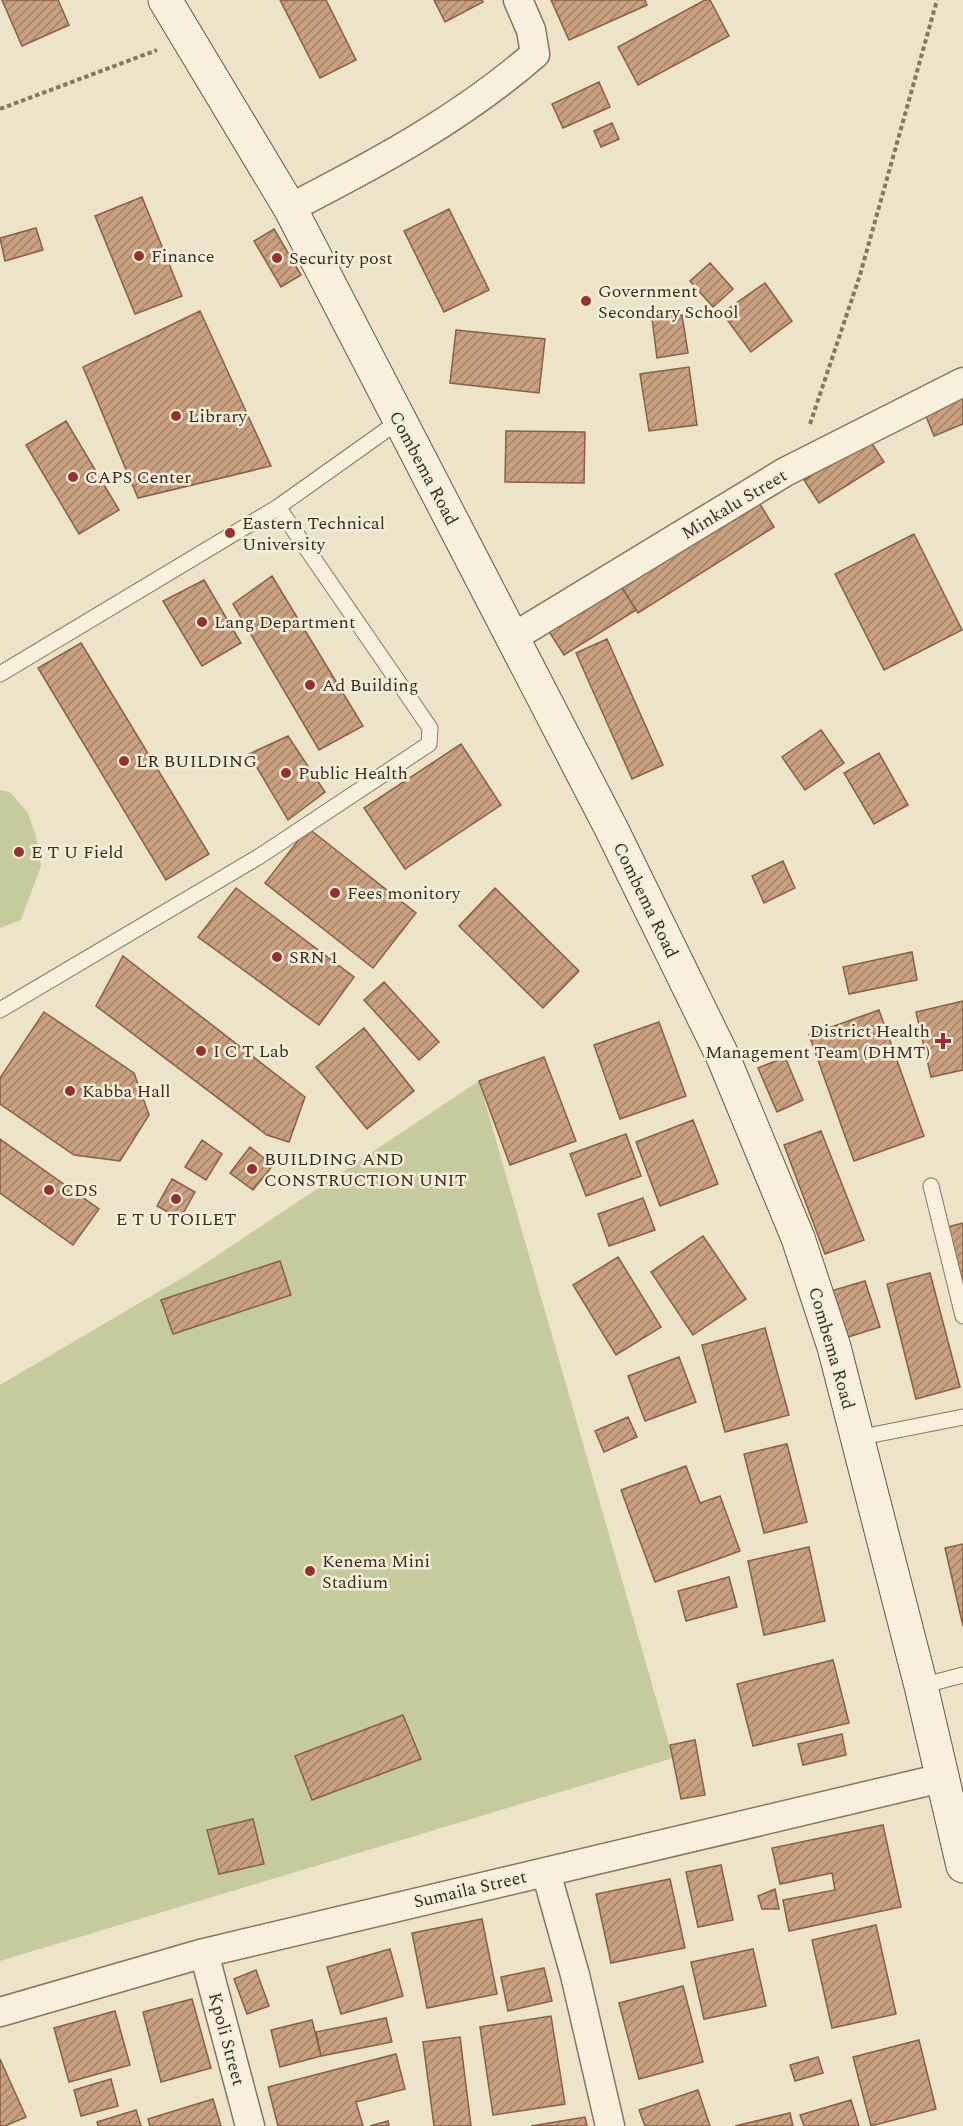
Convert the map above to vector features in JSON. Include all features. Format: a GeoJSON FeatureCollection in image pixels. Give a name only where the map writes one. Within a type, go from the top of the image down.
{"type":"FeatureCollection","features":[{"type":"Feature","properties":{"kind":"street","name":"Combema Road"},"geometry":{"type":"LineString","coordinates":[[165,0],[290,208],[611,828],[723,1057],[798,1238],[834,1347],[921,1686],[963,1866]]}},
{"type":"Feature","properties":{"kind":"street"},"geometry":{"type":"LineString","coordinates":[[290,208],[374,165],[444,122],[535,54],[531,30],[518,0]]}},
{"type":"Feature","properties":{"kind":"street","name":"Minkalu Street"},"geometry":{"type":"LineString","coordinates":[[512,638],[785,472],[963,382]]}},
{"type":"Feature","properties":{"kind":"street","name":"Sumaila Street"},"geometry":{"type":"LineString","coordinates":[[0,2012],[204,1953],[942,1778]]}},
{"type":"Feature","properties":{"kind":"street"},"geometry":{"type":"LineString","coordinates":[[546,1872],[575,1976],[610,2126]]}},
{"type":"Feature","properties":{"kind":"street","name":"Kpoli Street"},"geometry":{"type":"LineString","coordinates":[[204,1953],[250,2126]]}},
{"type":"Feature","properties":{"kind":"lane"},"geometry":{"type":"LineString","coordinates":[[0,674],[278,507],[399,421]]}},
{"type":"Feature","properties":{"kind":"lane"},"geometry":{"type":"LineString","coordinates":[[0,1011],[260,856],[429,744],[430,728],[278,507]]}},
{"type":"Feature","properties":{"kind":"lane"},"geometry":{"type":"LineString","coordinates":[[931,1186],[963,1316]]}},
{"type":"Feature","properties":{"kind":"lane"},"geometry":{"type":"LineString","coordinates":[[857,1438],[963,1417]]}},
{"type":"Feature","properties":{"kind":"lane"},"geometry":{"type":"LineString","coordinates":[[921,1686],[963,1675]]}},
{"type":"Feature","properties":{"kind":"path"},"geometry":{"type":"LineString","coordinates":[[808,429],[860,275],[937,0]]}},
{"type":"Feature","properties":{"kind":"path"},"geometry":{"type":"LineString","coordinates":[[0,108],[161,48]]}},
{"type":"Feature","properties":{"kind":"green space","name":"E T U Field"},"geometry":{"type":"Polygon","coordinates":[[[0,790],[10,792],[28,813],[36,837],[41,866],[21,920],[0,928],[0,790]]]}},
{"type":"Feature","properties":{"kind":"green space","name":"Kenema Mini Stadium"},"geometry":{"type":"Polygon","coordinates":[[[479,1081],[673,1758],[0,1961],[0,1385],[194,1271],[479,1081]]]}},
{"type":"Feature","properties":{"kind":"building"},"geometry":{"type":"Polygon","coordinates":[[[2,0],[58,0],[69,25],[22,46],[2,0]]]}},
{"type":"Feature","properties":{"kind":"building"},"geometry":{"type":"Polygon","coordinates":[[[280,0],[326,0],[356,60],[320,78],[280,0]]]}},
{"type":"Feature","properties":{"kind":"building"},"geometry":{"type":"Polygon","coordinates":[[[434,0],[482,0],[483,2],[445,22],[434,0]]]}},
{"type":"Feature","properties":{"kind":"building"},"geometry":{"type":"Polygon","coordinates":[[[551,0],[645,0],[647,5],[569,40],[551,0]]]}},
{"type":"Feature","properties":{"kind":"building"},"geometry":{"type":"Polygon","coordinates":[[[705,0],[710,0],[729,36],[638,85],[618,47],[705,0]]]}},
{"type":"Feature","properties":{"kind":"building"},"geometry":{"type":"Polygon","coordinates":[[[599,82],[610,107],[563,128],[552,104],[599,82]]]}},
{"type":"Feature","properties":{"kind":"building"},"geometry":{"type":"Polygon","coordinates":[[[612,123],[619,139],[601,147],[594,131],[612,123]]]}},
{"type":"Feature","properties":{"kind":"building","name":"Finance"},"geometry":{"type":"Polygon","coordinates":[[[142,197],[182,296],[135,314],[95,216],[142,197]]]}},
{"type":"Feature","properties":{"kind":"building"},"geometry":{"type":"Polygon","coordinates":[[[449,209],[489,290],[444,312],[404,231],[449,209]]]}},
{"type":"Feature","properties":{"kind":"building"},"geometry":{"type":"Polygon","coordinates":[[[36,228],[43,250],[5,261],[0,238],[36,228]]]}},
{"type":"Feature","properties":{"kind":"building","name":"Security post"},"geometry":{"type":"Polygon","coordinates":[[[274,229],[301,275],[281,287],[254,241],[274,229]]]}},
{"type":"Feature","properties":{"kind":"building"},"geometry":{"type":"Polygon","coordinates":[[[710,263],[733,289],[713,307],[690,281],[710,263]]]}},
{"type":"Feature","properties":{"kind":"building"},"geometry":{"type":"Polygon","coordinates":[[[765,283],[792,321],[751,352],[722,313],[765,283]]]}},
{"type":"Feature","properties":{"kind":"building","name":"Library"},"geometry":{"type":"Polygon","coordinates":[[[200,311],[271,466],[138,498],[83,367],[200,311]]]}},
{"type":"Feature","properties":{"kind":"building"},"geometry":{"type":"Polygon","coordinates":[[[682,315],[688,353],[657,358],[652,319],[682,315]]]}},
{"type":"Feature","properties":{"kind":"building"},"geometry":{"type":"Polygon","coordinates":[[[456,330],[545,339],[539,393],[450,383],[456,330]]]}},
{"type":"Feature","properties":{"kind":"building"},"geometry":{"type":"Polygon","coordinates":[[[689,367],[697,425],[649,431],[640,374],[689,367]]]}},
{"type":"Feature","properties":{"kind":"building"},"geometry":{"type":"Polygon","coordinates":[[[963,398],[963,424],[934,436],[925,414],[963,398]]]}},
{"type":"Feature","properties":{"kind":"building","name":"CAPS Center"},"geometry":{"type":"Polygon","coordinates":[[[66,421],[119,510],[79,534],[26,445],[66,421]]]}},
{"type":"Feature","properties":{"kind":"building"},"geometry":{"type":"Polygon","coordinates":[[[506,431],[585,432],[584,483],[505,482],[506,431]]]}},
{"type":"Feature","properties":{"kind":"building"},"geometry":{"type":"Polygon","coordinates":[[[869,439],[884,462],[819,503],[804,480],[869,439]]]}},
{"type":"Feature","properties":{"kind":"building"},"geometry":{"type":"Polygon","coordinates":[[[755,496],[774,527],[638,613],[618,581],[755,496]]]}},
{"type":"Feature","properties":{"kind":"building"},"geometry":{"type":"Polygon","coordinates":[[[914,534],[962,630],[884,670],[835,574],[914,534]]]}},
{"type":"Feature","properties":{"kind":"building","name":"Ad Building"},"geometry":{"type":"Polygon","coordinates":[[[272,576],[363,726],[319,750],[233,604],[272,576]]]}},
{"type":"Feature","properties":{"kind":"building","name":"Lang Department"},"geometry":{"type":"Polygon","coordinates":[[[204,580],[241,643],[202,666],[163,601],[204,580]]]}},
{"type":"Feature","properties":{"kind":"building"},"geometry":{"type":"Polygon","coordinates":[[[618,581],[636,610],[564,655],[546,627],[618,581]]]}},
{"type":"Feature","properties":{"kind":"building"},"geometry":{"type":"Polygon","coordinates":[[[607,639],[663,765],[632,779],[576,653],[607,639]]]}},
{"type":"Feature","properties":{"kind":"building","name":"LR BUILDING"},"geometry":{"type":"Polygon","coordinates":[[[81,643],[209,854],[166,880],[38,668],[81,643]]]}},
{"type":"Feature","properties":{"kind":"building"},"geometry":{"type":"Polygon","coordinates":[[[821,730],[844,763],[805,790],[782,757],[821,730]]]}},
{"type":"Feature","properties":{"kind":"building","name":"Public Health"},"geometry":{"type":"Polygon","coordinates":[[[288,736],[325,792],[288,820],[249,754],[288,736]]]}},
{"type":"Feature","properties":{"kind":"building"},"geometry":{"type":"Polygon","coordinates":[[[461,744],[501,805],[405,869],[364,808],[461,744]]]}},
{"type":"Feature","properties":{"kind":"building"},"geometry":{"type":"Polygon","coordinates":[[[879,753],[908,805],[874,824],[844,773],[879,753]]]}},
{"type":"Feature","properties":{"kind":"building","name":"Fees monitory"},"geometry":{"type":"Polygon","coordinates":[[[308,828],[416,913],[373,968],[265,883],[308,828]]]}},
{"type":"Feature","properties":{"kind":"building"},"geometry":{"type":"Polygon","coordinates":[[[783,861],[795,888],[764,903],[752,876],[783,861]]]}},
{"type":"Feature","properties":{"kind":"building","name":"SRN 1"},"geometry":{"type":"Polygon","coordinates":[[[236,888],[354,977],[319,1025],[198,937],[236,888]]]}},
{"type":"Feature","properties":{"kind":"building"},"geometry":{"type":"Polygon","coordinates":[[[495,888],[579,971],[543,1008],[459,926],[495,888]]]}},
{"type":"Feature","properties":{"kind":"building"},"geometry":{"type":"Polygon","coordinates":[[[912,952],[917,980],[849,994],[843,967],[912,952]]]}},
{"type":"Feature","properties":{"kind":"building","name":"I C T Lab"},"geometry":{"type":"Polygon","coordinates":[[[123,956],[305,1097],[289,1142],[267,1135],[96,1006],[123,956]]]}},
{"type":"Feature","properties":{"kind":"building"},"geometry":{"type":"Polygon","coordinates":[[[384,982],[439,1042],[419,1060],[364,1000],[384,982]]]}},
{"type":"Feature","properties":{"kind":"building","name":"District Health Management Team (DHMT)"},"geometry":{"type":"Polygon","coordinates":[[[963,1001],[963,1070],[931,1077],[916,1012],[963,1001]]]}},
{"type":"Feature","properties":{"kind":"building"},"geometry":{"type":"Polygon","coordinates":[[[879,1010],[924,1136],[854,1161],[809,1035],[879,1010]]]}},
{"type":"Feature","properties":{"kind":"building","name":"Kabba Hall"},"geometry":{"type":"Polygon","coordinates":[[[44,1012],[134,1073],[149,1115],[120,1161],[74,1155],[0,1104],[0,1078],[44,1012]]]}},
{"type":"Feature","properties":{"kind":"building"},"geometry":{"type":"Polygon","coordinates":[[[659,1022],[686,1096],[620,1119],[594,1045],[659,1022]]]}},
{"type":"Feature","properties":{"kind":"building"},"geometry":{"type":"Polygon","coordinates":[[[364,1028],[414,1091],[367,1129],[316,1067],[364,1028]]]}},
{"type":"Feature","properties":{"kind":"building"},"geometry":{"type":"Polygon","coordinates":[[[544,1057],[576,1141],[510,1165],[479,1081],[544,1057]]]}},
{"type":"Feature","properties":{"kind":"building"},"geometry":{"type":"Polygon","coordinates":[[[785,1057],[803,1100],[777,1112],[758,1068],[785,1057]]]}},
{"type":"Feature","properties":{"kind":"building"},"geometry":{"type":"Polygon","coordinates":[[[693,1120],[718,1184],[660,1206],[636,1142],[693,1120]]]}},
{"type":"Feature","properties":{"kind":"building"},"geometry":{"type":"Polygon","coordinates":[[[821,1131],[864,1240],[825,1254],[784,1145],[821,1131]]]}},
{"type":"Feature","properties":{"kind":"building"},"geometry":{"type":"Polygon","coordinates":[[[626,1134],[641,1176],[586,1196],[570,1154],[626,1134]]]}},
{"type":"Feature","properties":{"kind":"building"},"geometry":{"type":"Polygon","coordinates":[[[0,1139],[99,1209],[73,1245],[0,1193],[0,1139]]]}},
{"type":"Feature","properties":{"kind":"building","name":"BUILDING AND CONSTRUCTION UNIT"},"geometry":{"type":"Polygon","coordinates":[[[202,1140],[222,1154],[206,1180],[185,1167],[202,1140]]]}},
{"type":"Feature","properties":{"kind":"building","name":"BUILDING AND CONSTRUCTION UNIT"},"geometry":{"type":"Polygon","coordinates":[[[250,1147],[273,1165],[253,1190],[230,1173],[250,1147]]]}},
{"type":"Feature","properties":{"kind":"building","name":"E T U TOILET"},"geometry":{"type":"Polygon","coordinates":[[[172,1179],[195,1192],[180,1219],[157,1206],[172,1179]]]}},
{"type":"Feature","properties":{"kind":"building"},"geometry":{"type":"Polygon","coordinates":[[[643,1198],[655,1230],[609,1246],[598,1214],[643,1198]]]}},
{"type":"Feature","properties":{"kind":"building"},"geometry":{"type":"Polygon","coordinates":[[[963,1223],[963,1294],[947,1227],[963,1223]]]}},
{"type":"Feature","properties":{"kind":"building"},"geometry":{"type":"Polygon","coordinates":[[[703,1236],[746,1299],[693,1335],[651,1272],[703,1236]]]}},
{"type":"Feature","properties":{"kind":"building"},"geometry":{"type":"Polygon","coordinates":[[[618,1257],[661,1327],[616,1355],[573,1285],[618,1257]]]}},
{"type":"Feature","properties":{"kind":"building"},"geometry":{"type":"Polygon","coordinates":[[[280,1261],[291,1295],[173,1334],[161,1300],[280,1261]]]}},
{"type":"Feature","properties":{"kind":"building"},"geometry":{"type":"Polygon","coordinates":[[[930,1273],[960,1387],[916,1399],[887,1284],[930,1273]]]}},
{"type":"Feature","properties":{"kind":"building"},"geometry":{"type":"Polygon","coordinates":[[[865,1281],[880,1327],[845,1338],[831,1291],[865,1281]]]}},
{"type":"Feature","properties":{"kind":"building"},"geometry":{"type":"Polygon","coordinates":[[[765,1328],[789,1415],[725,1432],[702,1345],[765,1328]]]}},
{"type":"Feature","properties":{"kind":"building"},"geometry":{"type":"Polygon","coordinates":[[[679,1357],[696,1402],[645,1421],[628,1376],[679,1357]]]}},
{"type":"Feature","properties":{"kind":"building"},"geometry":{"type":"Polygon","coordinates":[[[628,1417],[637,1437],[604,1452],[595,1431],[628,1417]]]}},
{"type":"Feature","properties":{"kind":"building"},"geometry":{"type":"Polygon","coordinates":[[[787,1444],[807,1522],[764,1533],[744,1454],[787,1444]]]}},
{"type":"Feature","properties":{"kind":"building"},"geometry":{"type":"Polygon","coordinates":[[[686,1466],[700,1503],[720,1496],[740,1551],[655,1582],[621,1490],[686,1466]]]}},
{"type":"Feature","properties":{"kind":"building"},"geometry":{"type":"Polygon","coordinates":[[[963,1544],[963,1626],[945,1548],[963,1544]]]}},
{"type":"Feature","properties":{"kind":"building"},"geometry":{"type":"Polygon","coordinates":[[[809,1547],[825,1621],[764,1635],[748,1561],[809,1547]]]}},
{"type":"Feature","properties":{"kind":"building"},"geometry":{"type":"Polygon","coordinates":[[[729,1577],[737,1607],[686,1621],[678,1591],[729,1577]]]}},
{"type":"Feature","properties":{"kind":"building"},"geometry":{"type":"Polygon","coordinates":[[[833,1660],[849,1723],[753,1746],[737,1684],[833,1660]]]}},
{"type":"Feature","properties":{"kind":"building"},"geometry":{"type":"Polygon","coordinates":[[[403,1715],[421,1759],[312,1800],[295,1756],[403,1715]]]}},
{"type":"Feature","properties":{"kind":"building"},"geometry":{"type":"Polygon","coordinates":[[[842,1734],[846,1755],[803,1765],[798,1744],[842,1734]]]}},
{"type":"Feature","properties":{"kind":"building"},"geometry":{"type":"Polygon","coordinates":[[[695,1740],[705,1795],[681,1799],[670,1745],[695,1740]]]}},
{"type":"Feature","properties":{"kind":"building"},"geometry":{"type":"Polygon","coordinates":[[[253,1819],[264,1864],[219,1874],[207,1830],[253,1819]]]}},
{"type":"Feature","properties":{"kind":"building"},"geometry":{"type":"Polygon","coordinates":[[[883,1825],[901,1907],[789,1931],[783,1900],[835,1890],[832,1873],[780,1884],[772,1848],[883,1825]]]}},
{"type":"Feature","properties":{"kind":"building"},"geometry":{"type":"Polygon","coordinates":[[[721,1865],[733,1920],[698,1927],[686,1872],[721,1865]]]}},
{"type":"Feature","properties":{"kind":"building"},"geometry":{"type":"Polygon","coordinates":[[[670,1879],[685,1948],[611,1963],[596,1894],[670,1879]]]}},
{"type":"Feature","properties":{"kind":"building"},"geometry":{"type":"Polygon","coordinates":[[[775,1889],[779,1909],[762,1909],[758,1896],[775,1889]]]}},
{"type":"Feature","properties":{"kind":"building"},"geometry":{"type":"Polygon","coordinates":[[[482,1919],[497,1994],[427,2008],[412,1933],[482,1919]]]}},
{"type":"Feature","properties":{"kind":"building"},"geometry":{"type":"Polygon","coordinates":[[[876,1925],[896,2014],[832,2028],[812,1940],[876,1925]]]}},
{"type":"Feature","properties":{"kind":"building"},"geometry":{"type":"Polygon","coordinates":[[[390,1949],[403,1996],[341,2014],[327,1967],[390,1949]]]}},
{"type":"Feature","properties":{"kind":"building"},"geometry":{"type":"Polygon","coordinates":[[[753,1949],[766,2006],[704,2019],[691,1962],[753,1949]]]}},
{"type":"Feature","properties":{"kind":"building"},"geometry":{"type":"Polygon","coordinates":[[[544,1968],[552,2001],[508,2011],[501,1977],[544,1968]]]}},
{"type":"Feature","properties":{"kind":"building"},"geometry":{"type":"Polygon","coordinates":[[[256,1970],[269,2006],[247,2014],[234,1979],[256,1970]]]}},
{"type":"Feature","properties":{"kind":"building"},"geometry":{"type":"Polygon","coordinates":[[[683,1986],[703,2062],[639,2079],[619,2003],[683,1986]]]}},
{"type":"Feature","properties":{"kind":"building"},"geometry":{"type":"Polygon","coordinates":[[[192,1999],[211,2068],[161,2082],[143,2012],[192,1999]]]}},
{"type":"Feature","properties":{"kind":"building"},"geometry":{"type":"Polygon","coordinates":[[[115,2011],[130,2065],[69,2082],[54,2028],[115,2011]]]}},
{"type":"Feature","properties":{"kind":"building"},"geometry":{"type":"Polygon","coordinates":[[[551,2016],[565,2104],[493,2115],[480,2027],[551,2016]]]}},
{"type":"Feature","properties":{"kind":"building"},"geometry":{"type":"Polygon","coordinates":[[[386,2018],[392,2042],[321,2056],[316,2032],[386,2018]]]}},
{"type":"Feature","properties":{"kind":"building"},"geometry":{"type":"Polygon","coordinates":[[[312,2020],[321,2056],[280,2067],[271,2030],[312,2020]]]}},
{"type":"Feature","properties":{"kind":"building"},"geometry":{"type":"Polygon","coordinates":[[[460,2037],[471,2126],[434,2126],[423,2042],[460,2037]]]}},
{"type":"Feature","properties":{"kind":"building"},"geometry":{"type":"Polygon","coordinates":[[[919,2040],[936,2109],[871,2126],[853,2057],[919,2040]]]}},
{"type":"Feature","properties":{"kind":"building"},"geometry":{"type":"Polygon","coordinates":[[[396,2054],[405,2089],[356,2102],[363,2126],[278,2126],[268,2087],[396,2054]]]}},
{"type":"Feature","properties":{"kind":"building"},"geometry":{"type":"Polygon","coordinates":[[[818,2057],[823,2073],[795,2081],[790,2065],[818,2057]]]}},
{"type":"Feature","properties":{"kind":"building"},"geometry":{"type":"Polygon","coordinates":[[[0,2059],[26,2117],[5,2126],[0,2126],[0,2059]]]}},
{"type":"Feature","properties":{"kind":"building"},"geometry":{"type":"Polygon","coordinates":[[[111,2079],[118,2106],[81,2116],[74,2090],[111,2079]]]}},
{"type":"Feature","properties":{"kind":"building"},"geometry":{"type":"Polygon","coordinates":[[[698,2090],[710,2126],[645,2126],[639,2110],[698,2090]]]}},
{"type":"Feature","properties":{"kind":"building"},"geometry":{"type":"Polygon","coordinates":[[[213,2099],[221,2126],[150,2126],[148,2119],[213,2099]]]}},
{"type":"Feature","properties":{"kind":"building"},"geometry":{"type":"Polygon","coordinates":[[[851,2100],[859,2126],[804,2126],[800,2115],[851,2100]]]}},
{"type":"Feature","properties":{"kind":"building"},"geometry":{"type":"Polygon","coordinates":[[[136,2110],[141,2126],[98,2126],[97,2122],[136,2110]]]}},
{"type":"Feature","properties":{"kind":"building"},"geometry":{"type":"Polygon","coordinates":[[[790,2113],[793,2126],[735,2126],[790,2113]]]}},
{"type":"Feature","properties":{"kind":"building"},"geometry":{"type":"Polygon","coordinates":[[[585,2117],[587,2126],[531,2126],[585,2117]]]}},
{"type":"Feature","properties":{"kind":"building"},"geometry":{"type":"Polygon","coordinates":[[[388,2121],[389,2126],[370,2126],[388,2121]]]}},
{"type":"Feature","properties":{"kind":"place","name":"Finance"},"geometry":{"type":"Point","coordinates":[139,256]}},
{"type":"Feature","properties":{"kind":"place","name":"Security post"},"geometry":{"type":"Point","coordinates":[277,258]}},
{"type":"Feature","properties":{"kind":"place","name":"Government Secondary School"},"geometry":{"type":"Point","coordinates":[586,301]}},
{"type":"Feature","properties":{"kind":"place","name":"Library"},"geometry":{"type":"Point","coordinates":[176,416]}},
{"type":"Feature","properties":{"kind":"place","name":"CAPS Center"},"geometry":{"type":"Point","coordinates":[73,477]}},
{"type":"Feature","properties":{"kind":"place","name":"Eastern Technical University"},"geometry":{"type":"Point","coordinates":[230,533]}},
{"type":"Feature","properties":{"kind":"place","name":"Lang Department"},"geometry":{"type":"Point","coordinates":[202,622]}},
{"type":"Feature","properties":{"kind":"place","name":"Ad Building"},"geometry":{"type":"Point","coordinates":[310,685]}},
{"type":"Feature","properties":{"kind":"place","name":"LR BUILDING"},"geometry":{"type":"Point","coordinates":[124,761]}},
{"type":"Feature","properties":{"kind":"place","name":"Public Health"},"geometry":{"type":"Point","coordinates":[286,773]}},
{"type":"Feature","properties":{"kind":"place","name":"E T U Field"},"geometry":{"type":"Point","coordinates":[19,852]}},
{"type":"Feature","properties":{"kind":"place","name":"Fees monitory"},"geometry":{"type":"Point","coordinates":[335,893]}},
{"type":"Feature","properties":{"kind":"place","name":"SRN 1"},"geometry":{"type":"Point","coordinates":[277,957]}},
{"type":"Feature","properties":{"kind":"place","name":"District Health Management Team (DHMT)"},"geometry":{"type":"Point","coordinates":[943,1041]}},
{"type":"Feature","properties":{"kind":"place","name":"I C T Lab"},"geometry":{"type":"Point","coordinates":[201,1051]}},
{"type":"Feature","properties":{"kind":"place","name":"Kabba Hall"},"geometry":{"type":"Point","coordinates":[70,1091]}},
{"type":"Feature","properties":{"kind":"place","name":"BUILDING AND CONSTRUCTION UNIT"},"geometry":{"type":"Point","coordinates":[252,1169]}},
{"type":"Feature","properties":{"kind":"place","name":"CDS"},"geometry":{"type":"Point","coordinates":[49,1190]}},
{"type":"Feature","properties":{"kind":"place","name":"E T U TOILET"},"geometry":{"type":"Point","coordinates":[176,1199]}},
{"type":"Feature","properties":{"kind":"place","name":"Kenema Mini Stadium"},"geometry":{"type":"Point","coordinates":[310,1571]}}]}
